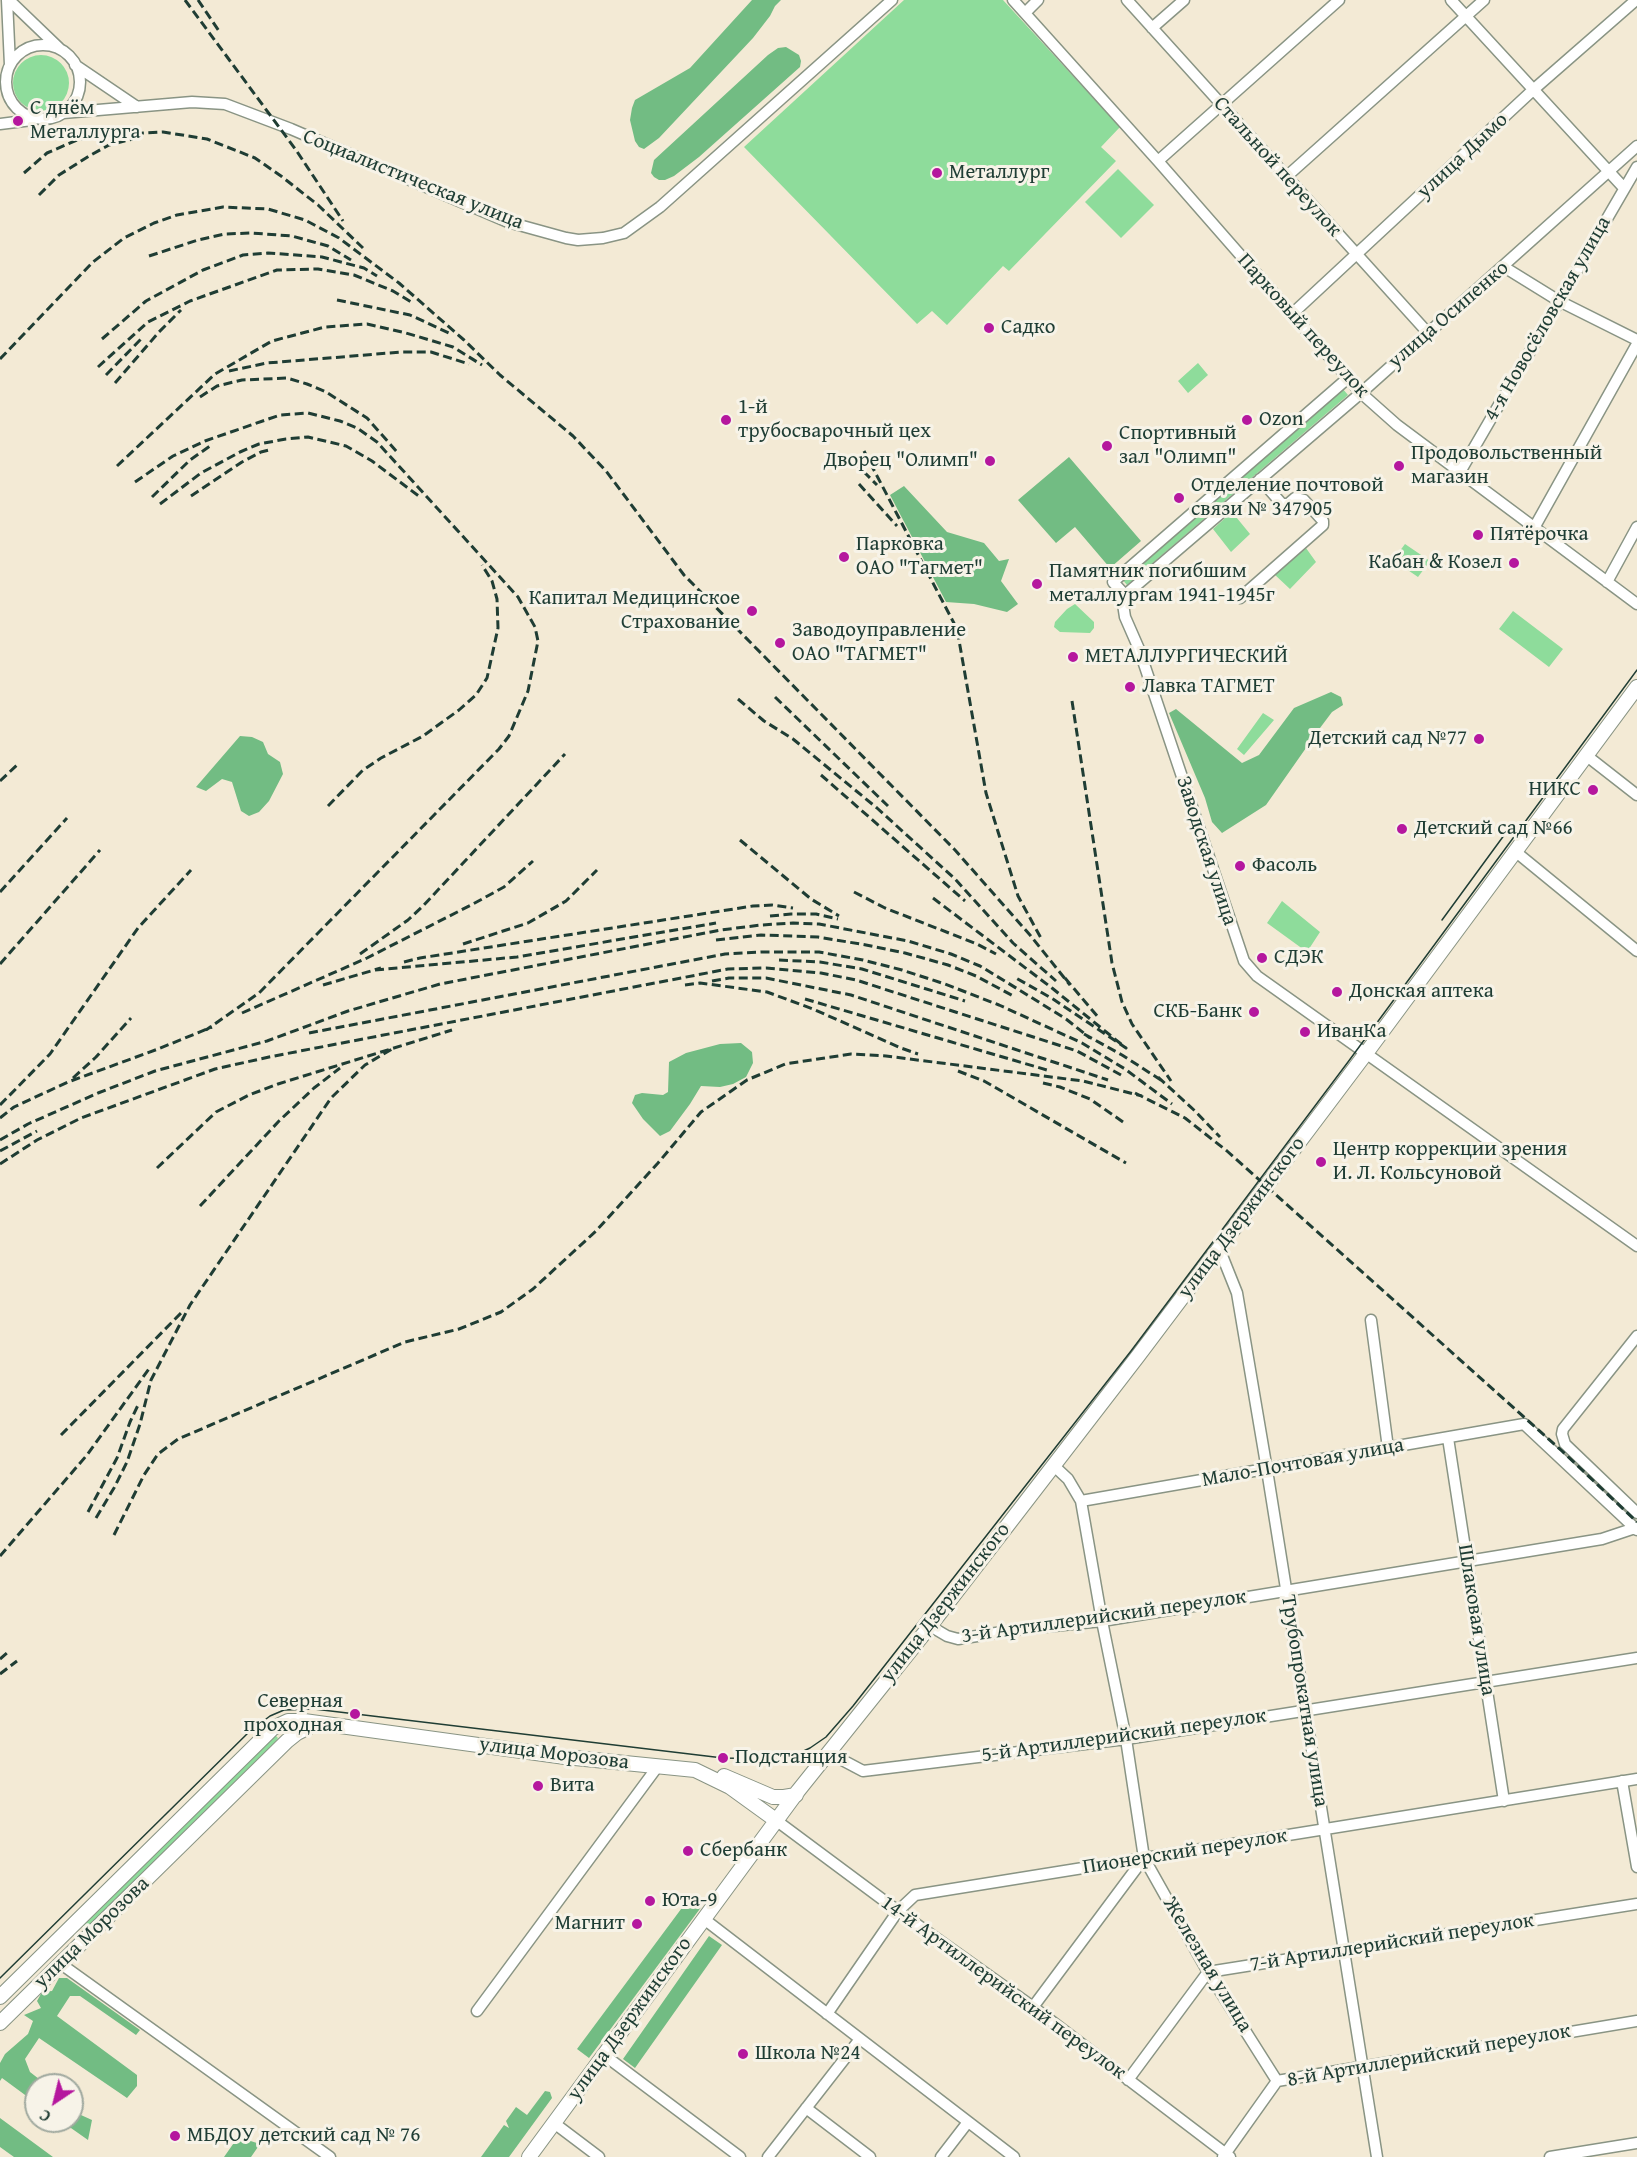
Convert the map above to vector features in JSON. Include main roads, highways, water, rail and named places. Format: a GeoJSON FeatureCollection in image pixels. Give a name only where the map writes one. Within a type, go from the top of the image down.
{"type":"FeatureCollection","features":[{"type":"Feature","properties":{"kind":"main road","name":"улица Дзержинского"},"geometry":{"type":"LineString","coordinates":[[529,2157],[796,1795],[930,1626],[1219,1248],[1637,687]]}},
{"type":"Feature","properties":{"kind":"main road","name":"улица Морозова"},"geometry":{"type":"LineString","coordinates":[[0,1997],[273,1728],[284,1722],[295,1727],[317,1723],[565,1757],[695,1770],[730,1786],[777,1821]]}},
{"type":"Feature","properties":{"kind":"main road","name":"улица Морозова"},"geometry":{"type":"LineString","coordinates":[[0,2023],[295,1727]]}},
{"type":"Feature","properties":{"kind":"main road"},"geometry":{"type":"LineString","coordinates":[[695,1770],[729,1777],[773,1797],[796,1795]]}},
{"type":"Feature","properties":{"kind":"main road"},"geometry":{"type":"LineString","coordinates":[[45,1953],[61,1964]]}},
{"type":"Feature","properties":{"kind":"tram line"},"geometry":{"type":"LineString","coordinates":[[0,1978],[250,1731],[270,1716],[284,1710],[314,1709],[723,1758],[779,1759],[810,1748],[826,1737],[853,1706],[1131,1351],[1348,1062],[1637,670]]}},
{"type":"Feature","properties":{"kind":"tram line"},"geometry":{"type":"LineString","coordinates":[[1442,920],[1513,823]]}},
{"type":"Feature","properties":{"kind":"railway"},"geometry":{"type":"LineString","coordinates":[[185,0],[296,150],[343,221]]}},
{"type":"Feature","properties":{"kind":"railway"},"geometry":{"type":"LineString","coordinates":[[198,0],[219,31]]}},
{"type":"Feature","properties":{"kind":"railway"},"geometry":{"type":"LineString","coordinates":[[24,173],[47,153],[77,140],[106,135],[163,132],[207,139],[255,158],[281,176],[318,205],[363,248]]}},
{"type":"Feature","properties":{"kind":"railway"},"geometry":{"type":"LineString","coordinates":[[39,195],[59,175],[89,156],[109,145],[133,139]]}},
{"type":"Feature","properties":{"kind":"railway"},"geometry":{"type":"LineString","coordinates":[[0,359],[93,262],[124,238],[154,223],[177,215],[223,207],[268,209],[305,220],[339,238],[399,283],[500,375],[573,436],[606,471],[684,575],[955,850],[1030,935],[1070,985]]}},
{"type":"Feature","properties":{"kind":"railway"},"geometry":{"type":"LineString","coordinates":[[149,256],[198,240],[225,234],[252,233],[292,236],[328,246],[351,260]]}},
{"type":"Feature","properties":{"kind":"railway"},"geometry":{"type":"LineString","coordinates":[[102,339],[146,301],[203,270],[243,255],[268,253],[322,257],[364,268],[377,276]]}},
{"type":"Feature","properties":{"kind":"railway"},"geometry":{"type":"LineString","coordinates":[[98,367],[148,322],[190,301],[277,270],[318,269],[354,275],[393,291],[413,303]]}},
{"type":"Feature","properties":{"kind":"railway"},"geometry":{"type":"LineString","coordinates":[[337,300],[410,315],[449,333]]}},
{"type":"Feature","properties":{"kind":"railway"},"geometry":{"type":"LineString","coordinates":[[115,383],[181,310]]}},
{"type":"Feature","properties":{"kind":"railway"},"geometry":{"type":"LineString","coordinates":[[117,466],[215,374],[272,341],[325,327],[367,324],[453,347],[482,365]]}},
{"type":"Feature","properties":{"kind":"railway"},"geometry":{"type":"LineString","coordinates":[[106,375],[142,338]]}},
{"type":"Feature","properties":{"kind":"railway"},"geometry":{"type":"LineString","coordinates":[[229,371],[267,363],[402,352],[431,352],[469,364]]}},
{"type":"Feature","properties":{"kind":"railway"},"geometry":{"type":"LineString","coordinates":[[200,397],[217,386],[242,380],[287,378],[326,392],[367,418],[398,453]]}},
{"type":"Feature","properties":{"kind":"railway"},"geometry":{"type":"LineString","coordinates":[[135,482],[173,456],[205,441],[280,415],[308,413],[340,421],[357,428],[377,442],[518,597],[535,627],[538,641],[528,691],[509,736],[499,749],[259,993],[206,1030]]}},
{"type":"Feature","properties":{"kind":"railway"},"geometry":{"type":"LineString","coordinates":[[160,504],[201,473],[240,452],[259,444],[308,437],[346,446],[372,461],[420,497]]}},
{"type":"Feature","properties":{"kind":"railway"},"geometry":{"type":"LineString","coordinates":[[152,497],[190,460],[213,444]]}},
{"type":"Feature","properties":{"kind":"railway"},"geometry":{"type":"LineString","coordinates":[[191,496],[242,462],[269,450]]}},
{"type":"Feature","properties":{"kind":"railway"},"geometry":{"type":"LineString","coordinates":[[864,451],[957,629],[986,793],[1018,896],[1042,940]]}},
{"type":"Feature","properties":{"kind":"railway"},"geometry":{"type":"LineString","coordinates":[[854,462],[877,485]]}},
{"type":"Feature","properties":{"kind":"railway"},"geometry":{"type":"LineString","coordinates":[[859,484],[897,526]]}},
{"type":"Feature","properties":{"kind":"railway"},"geometry":{"type":"LineString","coordinates":[[328,806],[363,770],[423,736],[459,710],[476,695],[487,678],[498,628],[497,599],[492,581],[482,565]]}},
{"type":"Feature","properties":{"kind":"railway"},"geometry":{"type":"LineString","coordinates":[[775,697],[888,806]]}},
{"type":"Feature","properties":{"kind":"railway"},"geometry":{"type":"LineString","coordinates":[[738,699],[764,721],[793,739],[877,808],[955,879],[1013,943],[1056,981]]}},
{"type":"Feature","properties":{"kind":"railway"},"geometry":{"type":"LineString","coordinates":[[1072,701],[1112,963],[1122,1002],[1132,1024],[1171,1081]]}},
{"type":"Feature","properties":{"kind":"railway"},"geometry":{"type":"LineString","coordinates":[[360,954],[408,920],[423,906],[565,754]]}},
{"type":"Feature","properties":{"kind":"railway"},"geometry":{"type":"LineString","coordinates":[[0,781],[18,764]]}},
{"type":"Feature","properties":{"kind":"railway"},"geometry":{"type":"LineString","coordinates":[[821,775],[965,901]]}},
{"type":"Feature","properties":{"kind":"railway"},"geometry":{"type":"LineString","coordinates":[[0,892],[67,818]]}},
{"type":"Feature","properties":{"kind":"railway"},"geometry":{"type":"LineString","coordinates":[[740,840],[811,899],[839,916]]}},
{"type":"Feature","properties":{"kind":"railway"},"geometry":{"type":"LineString","coordinates":[[0,964],[100,850]]}},
{"type":"Feature","properties":{"kind":"railway"},"geometry":{"type":"LineString","coordinates":[[242,1013],[367,958],[473,904],[504,887],[533,861]]}},
{"type":"Feature","properties":{"kind":"railway"},"geometry":{"type":"LineString","coordinates":[[0,1105],[50,1054],[138,928],[191,870]]}},
{"type":"Feature","properties":{"kind":"railway"},"geometry":{"type":"LineString","coordinates":[[463,944],[528,923],[566,901],[597,870]]}},
{"type":"Feature","properties":{"kind":"railway"},"geometry":{"type":"LineString","coordinates":[[854,892],[885,908],[977,944],[996,954]]}},
{"type":"Feature","properties":{"kind":"railway"},"geometry":{"type":"LineString","coordinates":[[933,898],[1052,988],[1126,1048],[1053,999],[1016,978]]}},
{"type":"Feature","properties":{"kind":"railway"},"geometry":{"type":"LineString","coordinates":[[404,962],[753,906],[772,905],[793,908]]}},
{"type":"Feature","properties":{"kind":"railway"},"geometry":{"type":"LineString","coordinates":[[770,916],[816,914],[838,919]]}},
{"type":"Feature","properties":{"kind":"railway"},"geometry":{"type":"LineString","coordinates":[[375,970],[517,957],[716,923]]}},
{"type":"Feature","properties":{"kind":"railway"},"geometry":{"type":"LineString","coordinates":[[0,1140],[28,1124],[155,1071],[267,1041],[348,1011],[440,984],[721,930],[761,925],[819,924],[908,941],[951,954],[980,966],[1066,1019],[1090,1038]]}},
{"type":"Feature","properties":{"kind":"railway"},"geometry":{"type":"LineString","coordinates":[[716,940],[761,935],[818,937],[866,945],[948,965],[976,976],[1015,997]]}},
{"type":"Feature","properties":{"kind":"railway"},"geometry":{"type":"LineString","coordinates":[[309,1033],[725,954],[819,952],[902,970],[999,1005],[1082,1043],[1125,1069],[1172,1104]]}},
{"type":"Feature","properties":{"kind":"railway"},"geometry":{"type":"LineString","coordinates":[[779,960],[820,962],[862,969],[965,1001]]}},
{"type":"Feature","properties":{"kind":"railway"},"geometry":{"type":"LineString","coordinates":[[323,985],[381,968]]}},
{"type":"Feature","properties":{"kind":"railway"},"geometry":{"type":"LineString","coordinates":[[0,1164],[37,1140],[81,1118],[215,1069],[728,969],[766,968],[821,973],[856,980],[1077,1051],[1121,1075]]}},
{"type":"Feature","properties":{"kind":"railway"},"geometry":{"type":"LineString","coordinates":[[712,981],[729,978],[766,978],[851,995],[1108,1080]]}},
{"type":"Feature","properties":{"kind":"railway"},"geometry":{"type":"LineString","coordinates":[[1065,978],[1098,1017]]}},
{"type":"Feature","properties":{"kind":"railway"},"geometry":{"type":"LineString","coordinates":[[685,985],[700,983],[767,992],[918,1054]]}},
{"type":"Feature","properties":{"kind":"railway"},"geometry":{"type":"LineString","coordinates":[[805,999],[1047,1070]]}},
{"type":"Feature","properties":{"kind":"railway"},"geometry":{"type":"LineString","coordinates":[[73,1078],[96,1057],[131,1018]]}},
{"type":"Feature","properties":{"kind":"railway"},"geometry":{"type":"LineString","coordinates":[[0,1118],[14,1107],[68,1082],[212,1027]]}},
{"type":"Feature","properties":{"kind":"railway"},"geometry":{"type":"LineString","coordinates":[[157,1168],[216,1112],[249,1095],[452,1030]]}},
{"type":"Feature","properties":{"kind":"railway"},"geometry":{"type":"LineString","coordinates":[[1084,1034],[1164,1082]]}},
{"type":"Feature","properties":{"kind":"railway"},"geometry":{"type":"LineString","coordinates":[[96,1518],[127,1462],[140,1424],[151,1380],[190,1305],[331,1098],[365,1065],[392,1049]]}},
{"type":"Feature","properties":{"kind":"railway"},"geometry":{"type":"LineString","coordinates":[[114,1535],[144,1475],[158,1454],[178,1439],[405,1342],[459,1329],[501,1312],[533,1289],[596,1231],[701,1112],[747,1080],[785,1064],[851,1054],[886,1056],[1083,1081],[1142,1096]]}},
{"type":"Feature","properties":{"kind":"railway"},"geometry":{"type":"LineString","coordinates":[[200,1206],[279,1121],[314,1088],[340,1068]]}},
{"type":"Feature","properties":{"kind":"railway"},"geometry":{"type":"LineString","coordinates":[[958,1071],[984,1081],[1126,1163]]}},
{"type":"Feature","properties":{"kind":"railway"},"geometry":{"type":"LineString","coordinates":[[1158,1077],[1220,1137]]}},
{"type":"Feature","properties":{"kind":"railway"},"geometry":{"type":"LineString","coordinates":[[1043,1083],[1090,1099],[1123,1122]]}},
{"type":"Feature","properties":{"kind":"railway"},"geometry":{"type":"LineString","coordinates":[[1135,1093],[1185,1118],[1227,1151],[1562,1451],[1637,1522]]}},
{"type":"Feature","properties":{"kind":"railway"},"geometry":{"type":"LineString","coordinates":[[0,1151],[37,1131]]}},
{"type":"Feature","properties":{"kind":"railway"},"geometry":{"type":"LineString","coordinates":[[61,1435],[181,1313]]}},
{"type":"Feature","properties":{"kind":"railway"},"geometry":{"type":"LineString","coordinates":[[0,1556],[87,1455],[151,1366]]}},
{"type":"Feature","properties":{"kind":"railway"},"geometry":{"type":"LineString","coordinates":[[88,1512],[117,1458],[139,1403]]}},
{"type":"Feature","properties":{"kind":"railway"},"geometry":{"type":"LineString","coordinates":[[0,1659],[8,1652]]}},
{"type":"Feature","properties":{"kind":"railway"},"geometry":{"type":"LineString","coordinates":[[0,1674],[17,1661]]}},
{"type":"Feature","properties":{"kind":"place","name":"С днём Металлурга"},"geometry":{"type":"Point","coordinates":[18,121]}},
{"type":"Feature","properties":{"kind":"place","name":"Металлург"},"geometry":{"type":"Point","coordinates":[937,173]}},
{"type":"Feature","properties":{"kind":"place","name":"Садко"},"geometry":{"type":"Point","coordinates":[989,328]}},
{"type":"Feature","properties":{"kind":"place","name":"1-й трубосварочный цех"},"geometry":{"type":"Point","coordinates":[726,420]}},
{"type":"Feature","properties":{"kind":"place","name":"Ozon"},"geometry":{"type":"Point","coordinates":[1247,420]}},
{"type":"Feature","properties":{"kind":"place","name":"Спортивный зал \"Олимп\""},"geometry":{"type":"Point","coordinates":[1107,446]}},
{"type":"Feature","properties":{"kind":"place","name":"Дворец \"Олимп\""},"geometry":{"type":"Point","coordinates":[990,461]}},
{"type":"Feature","properties":{"kind":"place","name":"Продовольственный магазин"},"geometry":{"type":"Point","coordinates":[1399,466]}},
{"type":"Feature","properties":{"kind":"place","name":"Отделение почтовой связи № 347905"},"geometry":{"type":"Point","coordinates":[1179,498]}},
{"type":"Feature","properties":{"kind":"place","name":"Пятёрочка"},"geometry":{"type":"Point","coordinates":[1478,535]}},
{"type":"Feature","properties":{"kind":"place","name":"Парковка ОАО \"Тагмет\""},"geometry":{"type":"Point","coordinates":[844,557]}},
{"type":"Feature","properties":{"kind":"place","name":"Кабан & Козел"},"geometry":{"type":"Point","coordinates":[1514,563]}},
{"type":"Feature","properties":{"kind":"place","name":"Памятник погибшим металлургам 1941-1945г"},"geometry":{"type":"Point","coordinates":[1037,584]}},
{"type":"Feature","properties":{"kind":"place","name":"Капитал Медицинское Страхование"},"geometry":{"type":"Point","coordinates":[752,611]}},
{"type":"Feature","properties":{"kind":"place","name":"Заводоуправление ОАО \"ТАГМЕТ\""},"geometry":{"type":"Point","coordinates":[780,643]}},
{"type":"Feature","properties":{"kind":"place","name":"МЕТАЛЛУРГИЧЕСКИЙ"},"geometry":{"type":"Point","coordinates":[1073,657]}},
{"type":"Feature","properties":{"kind":"place","name":"Лавка ТАГМЕТ"},"geometry":{"type":"Point","coordinates":[1130,687]}},
{"type":"Feature","properties":{"kind":"place","name":"Детский сад №77"},"geometry":{"type":"Point","coordinates":[1479,739]}},
{"type":"Feature","properties":{"kind":"place","name":"НИКС"},"geometry":{"type":"Point","coordinates":[1593,790]}},
{"type":"Feature","properties":{"kind":"place","name":"Детский сад №66"},"geometry":{"type":"Point","coordinates":[1402,829]}},
{"type":"Feature","properties":{"kind":"place","name":"Фасоль"},"geometry":{"type":"Point","coordinates":[1240,866]}},
{"type":"Feature","properties":{"kind":"place","name":"СДЭК"},"geometry":{"type":"Point","coordinates":[1262,958]}},
{"type":"Feature","properties":{"kind":"place","name":"Донская аптека"},"geometry":{"type":"Point","coordinates":[1337,992]}},
{"type":"Feature","properties":{"kind":"place","name":"СКБ-Банк"},"geometry":{"type":"Point","coordinates":[1254,1012]}},
{"type":"Feature","properties":{"kind":"place","name":"ИванКа"},"geometry":{"type":"Point","coordinates":[1305,1032]}},
{"type":"Feature","properties":{"kind":"place","name":"Центр коррекции зрения И. Л. Кольсуновой"},"geometry":{"type":"Point","coordinates":[1321,1162]}},
{"type":"Feature","properties":{"kind":"place","name":"Северная проходная"},"geometry":{"type":"Point","coordinates":[355,1714]}},
{"type":"Feature","properties":{"kind":"place","name":"Подстанция"},"geometry":{"type":"Point","coordinates":[723,1758]}},
{"type":"Feature","properties":{"kind":"place","name":"Вита"},"geometry":{"type":"Point","coordinates":[538,1786]}},
{"type":"Feature","properties":{"kind":"place","name":"Сбербанк"},"geometry":{"type":"Point","coordinates":[688,1851]}},
{"type":"Feature","properties":{"kind":"place","name":"Юта-9"},"geometry":{"type":"Point","coordinates":[650,1901]}},
{"type":"Feature","properties":{"kind":"place","name":"Магнит"},"geometry":{"type":"Point","coordinates":[637,1924]}},
{"type":"Feature","properties":{"kind":"place","name":"Школа №24"},"geometry":{"type":"Point","coordinates":[743,2054]}},
{"type":"Feature","properties":{"kind":"place","name":"МБДОУ детский сад № 76"},"geometry":{"type":"Point","coordinates":[175,2136]}}]}
